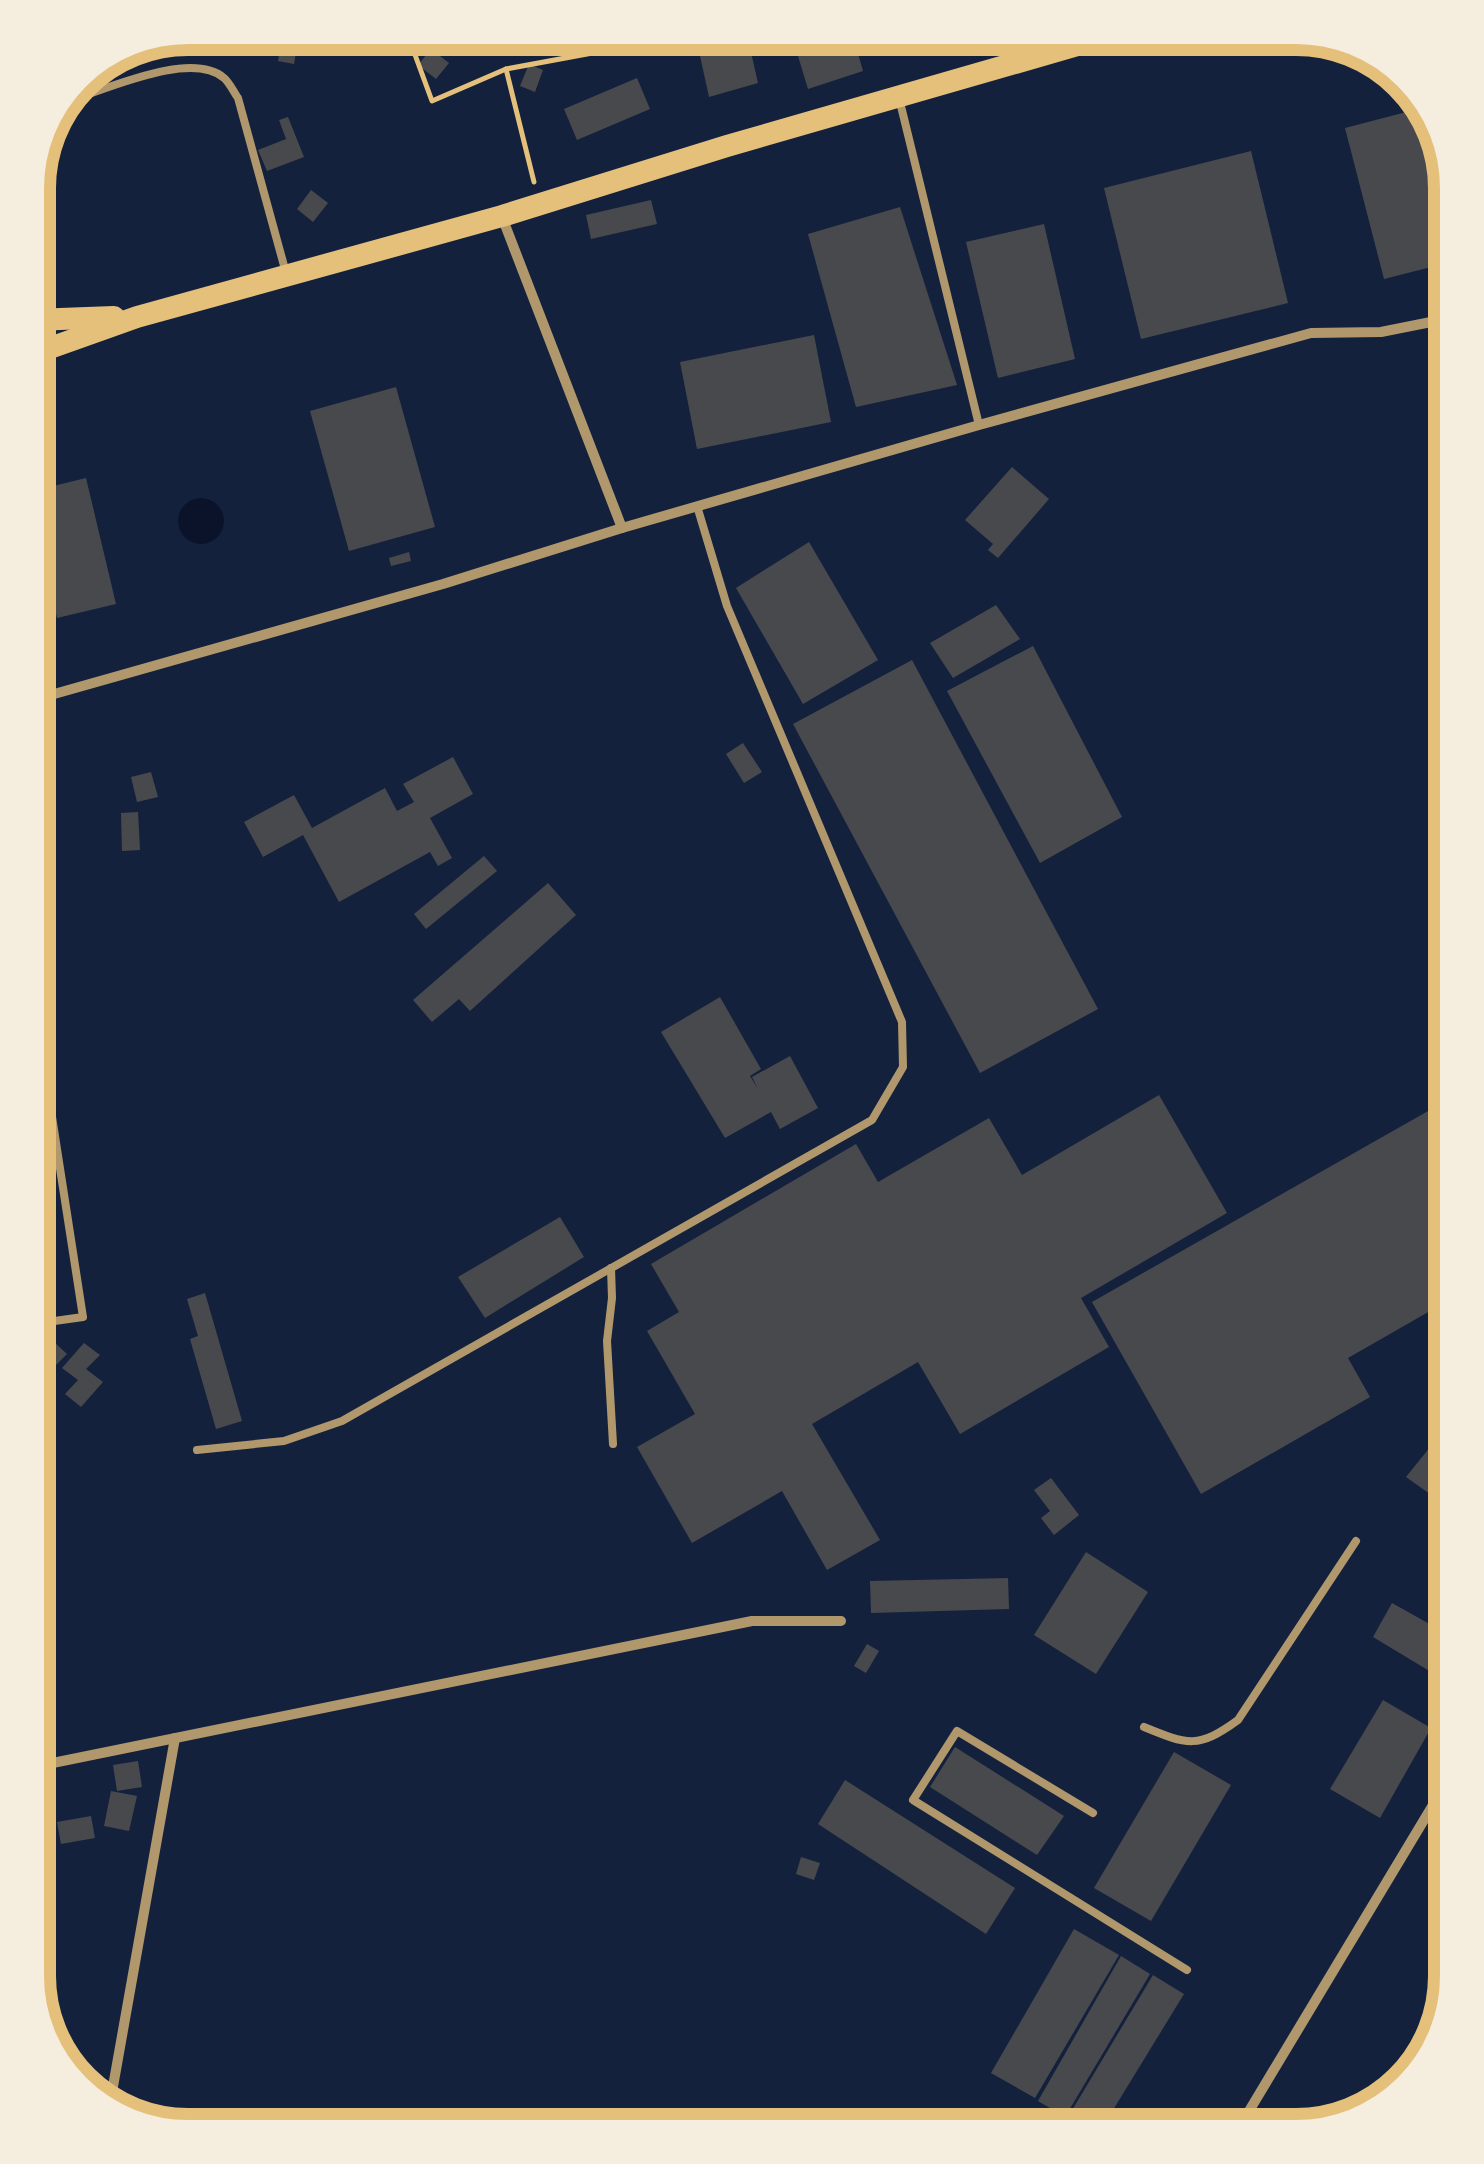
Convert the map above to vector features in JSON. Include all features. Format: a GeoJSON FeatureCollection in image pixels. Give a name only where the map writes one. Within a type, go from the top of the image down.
{"type":"FeatureCollection","features":[{"type":"Feature","properties":{"kind":"main road"},"geometry":{"type":"LineString","coordinates":[[50,348],[137,317],[502,216],[1061,50]]}},
{"type":"Feature","properties":{"kind":"main road"},"geometry":{"type":"LineString","coordinates":[[50,320],[137,317]]}},
{"type":"Feature","properties":{"kind":"street"},"geometry":{"type":"LineString","coordinates":[[502,216],[622,528]]}},
{"type":"Feature","properties":{"kind":"street"},"geometry":{"type":"LineString","coordinates":[[50,695],[444,584],[696,506],[1311,333],[1380,332],[1434,322]]}},
{"type":"Feature","properties":{"kind":"street"},"geometry":{"type":"LineString","coordinates":[[50,1763],[752,1621],[841,1621]]}},
{"type":"Feature","properties":{"kind":"street"},"geometry":{"type":"LineString","coordinates":[[111,2090],[175,1738]]}},
{"type":"Feature","properties":{"kind":"street"},"geometry":{"type":"LineString","coordinates":[[1248,2114],[1434,1805]]}},
{"type":"Feature","properties":{"kind":"lane"},"geometry":{"type":"LineString","coordinates":[[87,95],[180,67],[203,68],[224,78],[238,98],[287,274]]}},
{"type":"Feature","properties":{"kind":"lane"},"geometry":{"type":"LineString","coordinates":[[898,98],[979,425]]}},
{"type":"Feature","properties":{"kind":"lane"},"geometry":{"type":"LineString","coordinates":[[197,1450],[284,1441],[342,1421],[872,1120],[903,1067],[902,1022],[727,606],[696,506]]}},
{"type":"Feature","properties":{"kind":"lane"},"geometry":{"type":"LineString","coordinates":[[50,1104],[83,1317],[50,1322]]}},
{"type":"Feature","properties":{"kind":"lane"},"geometry":{"type":"LineString","coordinates":[[611,1268],[608,1341],[613,1444]]}},
{"type":"Feature","properties":{"kind":"lane"},"geometry":{"type":"LineString","coordinates":[[1144,1727],[1177,1740],[1211,1739],[1238,1720],[1356,1541]]}},
{"type":"Feature","properties":{"kind":"lane"},"geometry":{"type":"LineString","coordinates":[[1093,1814],[957,1731],[912,1800],[1187,1970]]}},
{"type":"Feature","properties":{"kind":"path"},"geometry":{"type":"LineString","coordinates":[[414,50],[432,101],[506,70],[609,50]]}},
{"type":"Feature","properties":{"kind":"path"},"geometry":{"type":"LineString","coordinates":[[506,70],[540,204]]}},
{"type":"Feature","properties":{"kind":"water"},"geometry":{"type":"Polygon","coordinates":[[[201,498],[217,505],[224,521],[217,537],[201,544],[185,537],[178,521],[185,505],[201,498]]]}},
{"type":"Feature","properties":{"kind":"building"},"geometry":{"type":"Polygon","coordinates":[[[280,50],[296,50],[294,64],[278,61],[280,50]]]}},
{"type":"Feature","properties":{"kind":"building"},"geometry":{"type":"Polygon","coordinates":[[[430,50],[449,63],[436,79],[418,65],[430,50]]]}},
{"type":"Feature","properties":{"kind":"building"},"geometry":{"type":"Polygon","coordinates":[[[699,50],[750,50],[758,83],[709,97],[699,50]]]}},
{"type":"Feature","properties":{"kind":"building"},"geometry":{"type":"Polygon","coordinates":[[[796,50],[857,50],[863,71],[808,89],[796,50]]]}},
{"type":"Feature","properties":{"kind":"building"},"geometry":{"type":"Polygon","coordinates":[[[529,64],[543,70],[535,92],[520,86],[529,64]]]}},
{"type":"Feature","properties":{"kind":"building"},"geometry":{"type":"Polygon","coordinates":[[[637,78],[650,109],[577,140],[564,109],[637,78]]]}},
{"type":"Feature","properties":{"kind":"building"},"geometry":{"type":"Polygon","coordinates":[[[1410,111],[1415,119],[1434,192],[1434,266],[1384,279],[1345,128],[1410,111]]]}},
{"type":"Feature","properties":{"kind":"building"},"geometry":{"type":"Polygon","coordinates":[[[288,117],[304,157],[267,171],[258,150],[286,139],[279,120],[288,117]]]}},
{"type":"Feature","properties":{"kind":"building"},"geometry":{"type":"Polygon","coordinates":[[[1251,151],[1288,303],[1141,339],[1104,188],[1251,151]]]}},
{"type":"Feature","properties":{"kind":"building"},"geometry":{"type":"Polygon","coordinates":[[[311,190],[328,203],[313,222],[297,209],[311,190]]]}},
{"type":"Feature","properties":{"kind":"building"},"geometry":{"type":"Polygon","coordinates":[[[651,200],[657,224],[591,239],[586,215],[651,200]]]}},
{"type":"Feature","properties":{"kind":"building"},"geometry":{"type":"Polygon","coordinates":[[[900,207],[957,385],[856,407],[808,234],[900,207]]]}},
{"type":"Feature","properties":{"kind":"building"},"geometry":{"type":"Polygon","coordinates":[[[1044,224],[1075,359],[998,378],[966,242],[1044,224]]]}},
{"type":"Feature","properties":{"kind":"building"},"geometry":{"type":"Polygon","coordinates":[[[814,335],[831,422],[697,449],[680,362],[814,335]]]}},
{"type":"Feature","properties":{"kind":"building"},"geometry":{"type":"Polygon","coordinates":[[[396,387],[435,527],[349,551],[310,411],[396,387]]]}},
{"type":"Feature","properties":{"kind":"building"},"geometry":{"type":"Polygon","coordinates":[[[1012,467],[1049,499],[998,558],[988,550],[993,544],[965,520],[1012,467]]]}},
{"type":"Feature","properties":{"kind":"building"},"geometry":{"type":"Polygon","coordinates":[[[86,478],[116,604],[57,618],[50,588],[50,487],[86,478]]]}},
{"type":"Feature","properties":{"kind":"building"},"geometry":{"type":"Polygon","coordinates":[[[809,542],[878,660],[803,704],[736,588],[809,542]]]}},
{"type":"Feature","properties":{"kind":"building"},"geometry":{"type":"Polygon","coordinates":[[[409,552],[411,561],[391,566],[389,558],[409,552]]]}},
{"type":"Feature","properties":{"kind":"building"},"geometry":{"type":"Polygon","coordinates":[[[996,605],[1020,639],[953,678],[930,643],[996,605]]]}},
{"type":"Feature","properties":{"kind":"building"},"geometry":{"type":"Polygon","coordinates":[[[1033,646],[1122,817],[1040,863],[947,691],[1033,646]]]}},
{"type":"Feature","properties":{"kind":"building"},"geometry":{"type":"Polygon","coordinates":[[[912,660],[1098,1009],[980,1073],[793,724],[912,660]]]}},
{"type":"Feature","properties":{"kind":"building"},"geometry":{"type":"Polygon","coordinates":[[[743,743],[762,772],[744,783],[726,754],[743,743]]]}},
{"type":"Feature","properties":{"kind":"building"},"geometry":{"type":"Polygon","coordinates":[[[453,757],[473,794],[430,818],[452,858],[438,866],[430,852],[339,902],[303,835],[263,857],[244,822],[294,795],[312,828],[385,788],[397,811],[414,802],[403,784],[453,757]]]}},
{"type":"Feature","properties":{"kind":"building"},"geometry":{"type":"Polygon","coordinates":[[[151,772],[158,797],[137,802],[131,777],[151,772]]]}},
{"type":"Feature","properties":{"kind":"building"},"geometry":{"type":"Polygon","coordinates":[[[138,812],[140,850],[122,851],[121,813],[138,812]]]}},
{"type":"Feature","properties":{"kind":"building"},"geometry":{"type":"Polygon","coordinates":[[[484,856],[497,871],[426,929],[414,914],[484,856]]]}},
{"type":"Feature","properties":{"kind":"building"},"geometry":{"type":"Polygon","coordinates":[[[548,883],[576,915],[470,1011],[459,999],[432,1022],[413,1000],[548,883]]]}},
{"type":"Feature","properties":{"kind":"building"},"geometry":{"type":"Polygon","coordinates":[[[720,997],[761,1069],[750,1076],[758,1089],[752,1077],[790,1056],[818,1108],[780,1129],[771,1112],[725,1138],[661,1032],[720,997]]]}},
{"type":"Feature","properties":{"kind":"building"},"geometry":{"type":"Polygon","coordinates":[[[1159,1095],[1227,1213],[1081,1298],[1109,1347],[960,1434],[918,1362],[812,1424],[880,1540],[827,1570],[782,1491],[692,1543],[637,1447],[695,1414],[647,1331],[679,1312],[651,1264],[856,1144],[878,1182],[989,1118],[1022,1175],[1159,1095]]]}},
{"type":"Feature","properties":{"kind":"building"},"geometry":{"type":"Polygon","coordinates":[[[1434,1108],[1434,1309],[1348,1358],[1370,1397],[1201,1494],[1092,1302],[1434,1108]]]}},
{"type":"Feature","properties":{"kind":"building"},"geometry":{"type":"Polygon","coordinates":[[[560,1217],[584,1257],[485,1318],[458,1277],[560,1217]]]}},
{"type":"Feature","properties":{"kind":"building"},"geometry":{"type":"Polygon","coordinates":[[[205,1293],[242,1421],[216,1429],[190,1339],[198,1336],[187,1299],[205,1293]]]}},
{"type":"Feature","properties":{"kind":"building"},"geometry":{"type":"Polygon","coordinates":[[[53,1341],[67,1354],[50,1371],[53,1341]]]}},
{"type":"Feature","properties":{"kind":"building"},"geometry":{"type":"Polygon","coordinates":[[[84,1343],[100,1355],[86,1369],[103,1382],[81,1407],[65,1394],[78,1380],[62,1368],[84,1343]]]}},
{"type":"Feature","properties":{"kind":"building"},"geometry":{"type":"Polygon","coordinates":[[[1434,1442],[1434,1497],[1406,1477],[1434,1442]]]}},
{"type":"Feature","properties":{"kind":"building"},"geometry":{"type":"Polygon","coordinates":[[[1051,1478],[1079,1515],[1054,1535],[1041,1518],[1050,1511],[1034,1490],[1051,1478]]]}},
{"type":"Feature","properties":{"kind":"building"},"geometry":{"type":"Polygon","coordinates":[[[1086,1552],[1148,1592],[1096,1674],[1034,1635],[1086,1552]]]}},
{"type":"Feature","properties":{"kind":"building"},"geometry":{"type":"Polygon","coordinates":[[[1008,1578],[1009,1609],[871,1613],[870,1581],[1008,1578]]]}},
{"type":"Feature","properties":{"kind":"building"},"geometry":{"type":"Polygon","coordinates":[[[1392,1603],[1434,1626],[1434,1674],[1373,1637],[1392,1603]]]}},
{"type":"Feature","properties":{"kind":"building"},"geometry":{"type":"Polygon","coordinates":[[[867,1644],[879,1651],[866,1673],[854,1666],[867,1644]]]}},
{"type":"Feature","properties":{"kind":"building"},"geometry":{"type":"Polygon","coordinates":[[[1383,1700],[1431,1728],[1380,1818],[1330,1789],[1383,1700]]]}},
{"type":"Feature","properties":{"kind":"building"},"geometry":{"type":"Polygon","coordinates":[[[955,1747],[1064,1816],[1037,1855],[930,1787],[955,1747]]]}},
{"type":"Feature","properties":{"kind":"building"},"geometry":{"type":"Polygon","coordinates":[[[1174,1752],[1231,1785],[1151,1921],[1094,1888],[1174,1752]]]}},
{"type":"Feature","properties":{"kind":"building"},"geometry":{"type":"Polygon","coordinates":[[[138,1761],[142,1787],[117,1791],[113,1765],[138,1761]]]}},
{"type":"Feature","properties":{"kind":"building"},"geometry":{"type":"Polygon","coordinates":[[[845,1780],[1015,1888],[986,1934],[818,1824],[845,1780]]]}},
{"type":"Feature","properties":{"kind":"building"},"geometry":{"type":"Polygon","coordinates":[[[111,1791],[137,1796],[129,1831],[104,1826],[111,1791]]]}},
{"type":"Feature","properties":{"kind":"building"},"geometry":{"type":"Polygon","coordinates":[[[91,1816],[95,1838],[61,1844],[57,1822],[91,1816]]]}},
{"type":"Feature","properties":{"kind":"building"},"geometry":{"type":"Polygon","coordinates":[[[801,1857],[820,1863],[814,1880],[796,1874],[801,1857]]]}},
{"type":"Feature","properties":{"kind":"building"},"geometry":{"type":"Polygon","coordinates":[[[1074,1929],[1119,1955],[1035,2098],[991,2073],[1074,1929]]]}},
{"type":"Feature","properties":{"kind":"building"},"geometry":{"type":"Polygon","coordinates":[[[1121,1956],[1150,1974],[1067,2114],[1038,2101],[1121,1956]]]}},
{"type":"Feature","properties":{"kind":"building"},"geometry":{"type":"Polygon","coordinates":[[[1153,1975],[1184,1994],[1111,2114],[1071,2112],[1153,1975]]]}}]}
